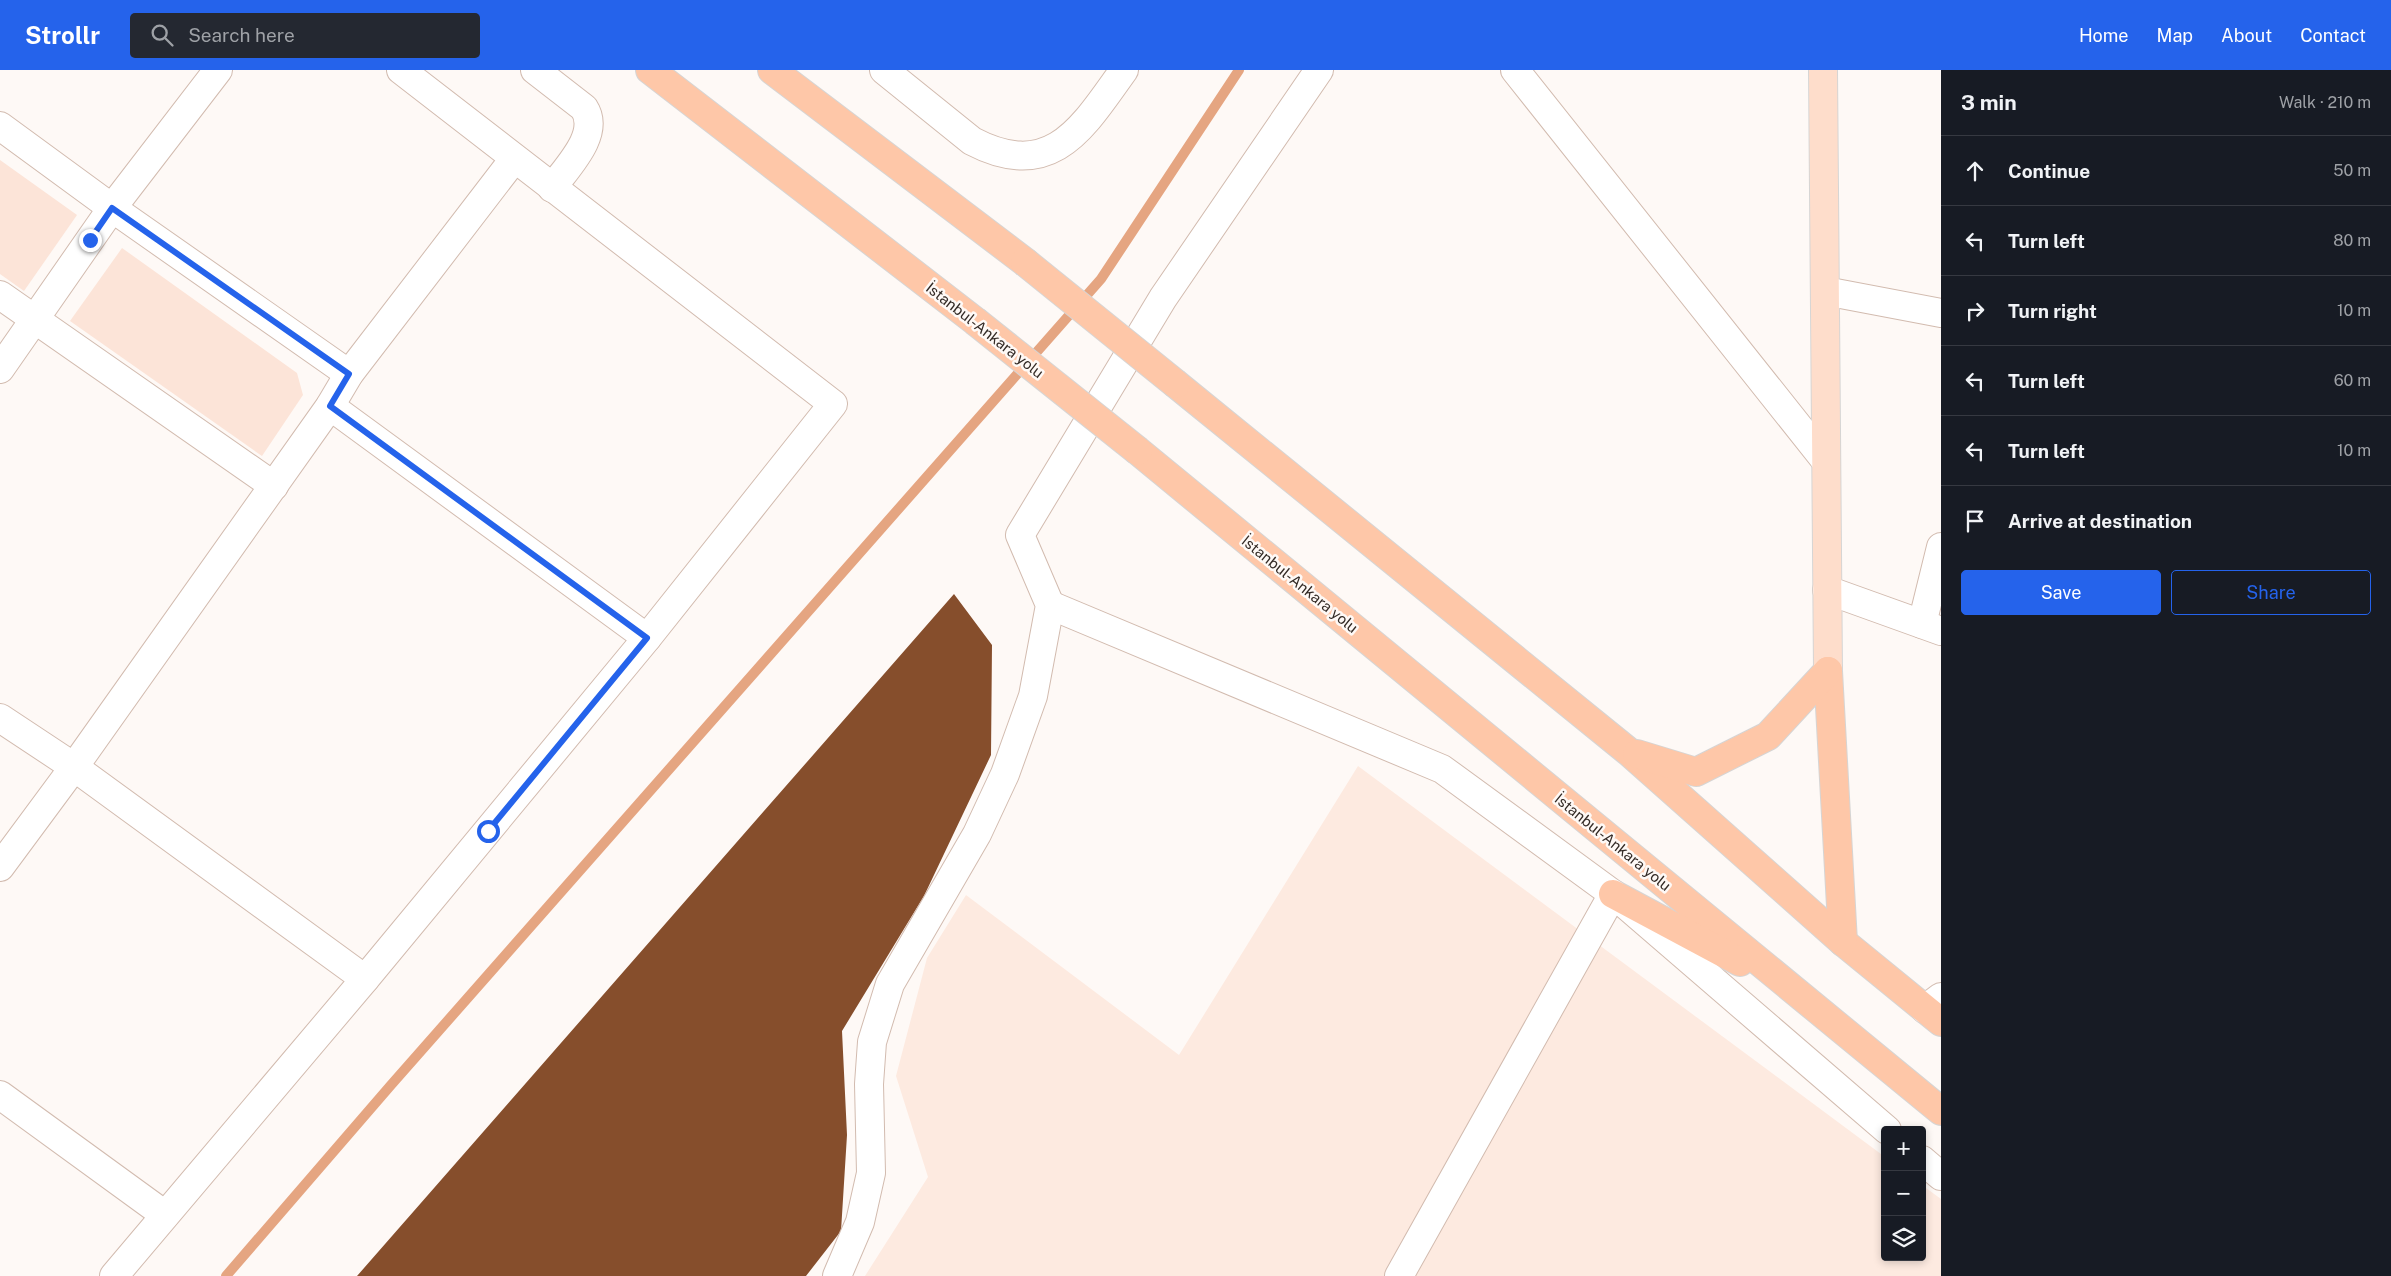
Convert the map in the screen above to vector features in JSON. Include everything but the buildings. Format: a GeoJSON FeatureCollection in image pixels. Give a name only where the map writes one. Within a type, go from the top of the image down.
{"type":"FeatureCollection","features":[{"type":"Feature","properties":{"kind":"highway","name":"İstanbul-Ankara yolu"},"geometry":{"type":"LineString","coordinates":[[650,70],[975,321],[1138,451],[1941,1111]]}},
{"type":"Feature","properties":{"kind":"highway"},"geometry":{"type":"LineString","coordinates":[[772,70],[1025,262],[1629,752],[1843,942],[1936,1009]]}},
{"type":"Feature","properties":{"kind":"highway"},"geometry":{"type":"LineString","coordinates":[[1629,752],[1696,772],[1768,736],[1828,670]]}},
{"type":"Feature","properties":{"kind":"highway"},"geometry":{"type":"LineString","coordinates":[[1828,670],[1843,942]]}},
{"type":"Feature","properties":{"kind":"highway"},"geometry":{"type":"LineString","coordinates":[[1613,894],[1794,990]]}},
{"type":"Feature","properties":{"kind":"main road"},"geometry":{"type":"LineString","coordinates":[[1823,70],[1828,670]]}},
{"type":"Feature","properties":{"kind":"street"},"geometry":{"type":"LineString","coordinates":[[0,369],[112,208],[218,70]]}},
{"type":"Feature","properties":{"kind":"street"},"geometry":{"type":"LineString","coordinates":[[114,1276],[365,978],[647,638],[833,404],[401,70]]}},
{"type":"Feature","properties":{"kind":"street"},"geometry":{"type":"LineString","coordinates":[[535,70],[584,108],[589,116],[590,125],[586,139],[552,188]]}},
{"type":"Feature","properties":{"kind":"street"},"geometry":{"type":"LineString","coordinates":[[884,70],[972,141],[988,150],[1007,155],[1026,155],[1040,154],[1068,141],[1090,117],[1124,70]]}},
{"type":"Feature","properties":{"kind":"street"},"geometry":{"type":"LineString","coordinates":[[837,1276],[860,1222],[870,1173],[869,1084],[872,1042],[890,984],[958,868],[1005,774],[1033,696],[1050,606],[1020,535],[1163,298],[1319,70]]}},
{"type":"Feature","properties":{"kind":"street"},"geometry":{"type":"LineString","coordinates":[[1516,70],[1825,460]]}},
{"type":"Feature","properties":{"kind":"street"},"geometry":{"type":"LineString","coordinates":[[0,126],[112,208],[349,374]]}},
{"type":"Feature","properties":{"kind":"street"},"geometry":{"type":"LineString","coordinates":[[0,867],[74,767],[274,486],[330,406],[349,374],[514,159]]}},
{"type":"Feature","properties":{"kind":"street"},"geometry":{"type":"LineString","coordinates":[[1825,291],[1941,313]]}},
{"type":"Feature","properties":{"kind":"street"},"geometry":{"type":"LineString","coordinates":[[0,295],[274,486]]}},
{"type":"Feature","properties":{"kind":"street"},"geometry":{"type":"LineString","coordinates":[[330,406],[647,638]]}},
{"type":"Feature","properties":{"kind":"street"},"geometry":{"type":"LineString","coordinates":[[1827,590],[1931,628],[1941,547]]}},
{"type":"Feature","properties":{"kind":"street"},"geometry":{"type":"LineString","coordinates":[[1050,606],[1442,769],[1613,894],[1882,1126]]}},
{"type":"Feature","properties":{"kind":"street"},"geometry":{"type":"LineString","coordinates":[[0,718],[74,767],[365,978]]}},
{"type":"Feature","properties":{"kind":"street"},"geometry":{"type":"LineString","coordinates":[[1399,1276],[1613,894]]}},
{"type":"Feature","properties":{"kind":"street"},"geometry":{"type":"LineString","coordinates":[[0,1095],[165,1215]]}},
{"type":"Feature","properties":{"kind":"street"},"geometry":{"type":"LineString","coordinates":[[1926,1163],[1941,1176]]}},
{"type":"Feature","properties":{"kind":"shaded area"},"geometry":{"type":"Polygon","coordinates":[[[0,160],[77,215],[24,291],[0,274],[0,160]]]}},
{"type":"Feature","properties":{"kind":"shaded area"},"geometry":{"type":"Polygon","coordinates":[[[122,248],[297,373],[303,395],[262,456],[70,321],[122,248]]]}},
{"type":"Feature","properties":{"kind":"shaded area"},"geometry":{"type":"Polygon","coordinates":[[[1358,766],[1881,1154],[1881,1261],[1926,1261],[1926,1188],[1941,1199],[1941,1276],[865,1276],[928,1177],[896,1076],[927,958],[966,895],[1179,1055],[1358,766]]]}},
{"type":"Feature","properties":{"kind":"waterway"},"geometry":{"type":"LineString","coordinates":[[226,1276],[391,1085],[1101,279],[1239,70]]}},
{"type":"Feature","properties":{"kind":"route"},"geometry":{"type":"LineString","coordinates":[[90,240],[112,208],[349,374],[330,406],[647,638],[488,831]]}}]}
